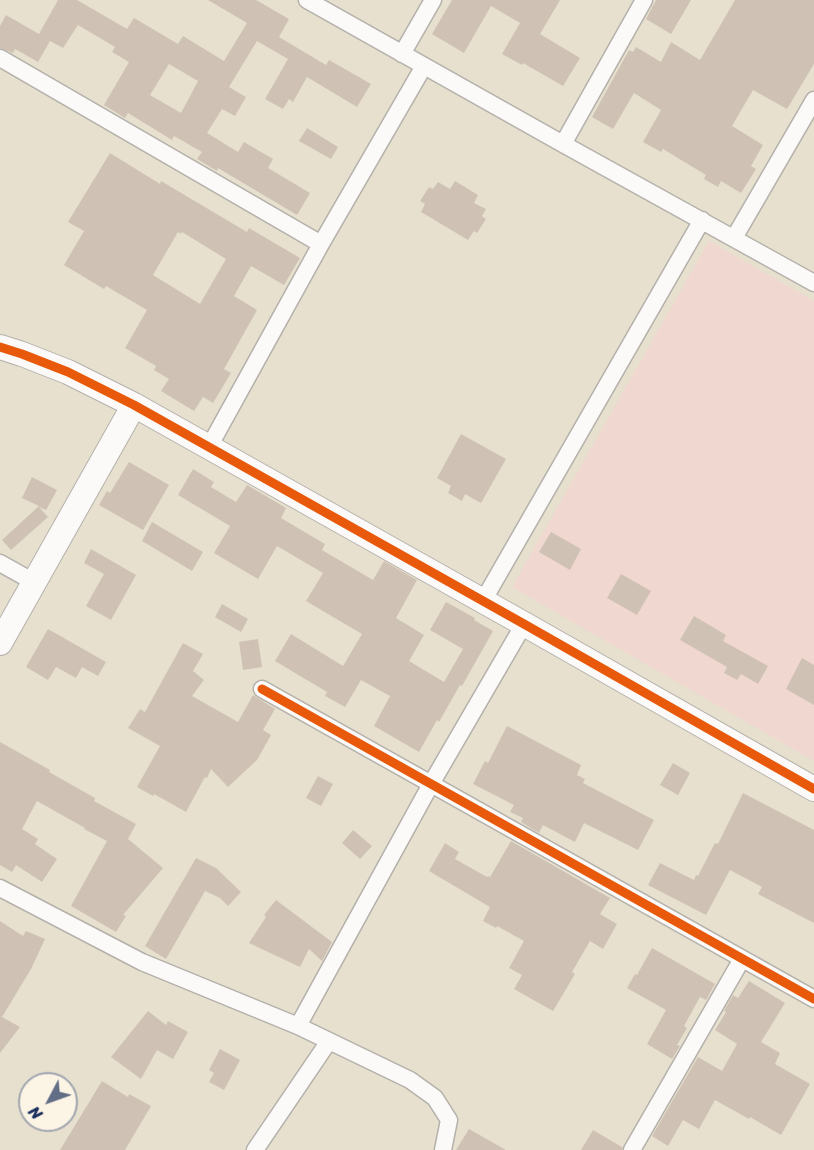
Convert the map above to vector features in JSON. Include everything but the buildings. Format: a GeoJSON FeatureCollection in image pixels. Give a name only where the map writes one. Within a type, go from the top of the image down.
{"type":"FeatureCollection","features":[{"type":"Feature","properties":{"kind":"street"},"geometry":{"type":"LineString","coordinates":[[308,0],[814,283]]}},
{"type":"Feature","properties":{"kind":"street"},"geometry":{"type":"LineString","coordinates":[[402,54],[433,0]]}},
{"type":"Feature","properties":{"kind":"street"},"geometry":{"type":"LineString","coordinates":[[563,144],[644,0]]}},
{"type":"Feature","properties":{"kind":"street"},"geometry":{"type":"LineString","coordinates":[[0,58],[321,244]]}},
{"type":"Feature","properties":{"kind":"street"},"geometry":{"type":"LineString","coordinates":[[209,447],[321,244],[424,66]]}},
{"type":"Feature","properties":{"kind":"street"},"geometry":{"type":"LineString","coordinates":[[734,238],[814,100]]}},
{"type":"Feature","properties":{"kind":"street"},"geometry":{"type":"LineString","coordinates":[[483,601],[702,220]]}},
{"type":"Feature","properties":{"kind":"street"},"geometry":{"type":"LineString","coordinates":[[0,347],[68,372],[134,405],[814,789]]}},
{"type":"Feature","properties":{"kind":"street"},"geometry":{"type":"LineString","coordinates":[[0,643],[134,405]]}},
{"type":"Feature","properties":{"kind":"street"},"geometry":{"type":"LineString","coordinates":[[0,563],[34,582]]}},
{"type":"Feature","properties":{"kind":"street"},"geometry":{"type":"LineString","coordinates":[[298,1026],[431,784],[524,624]]}},
{"type":"Feature","properties":{"kind":"street"},"geometry":{"type":"LineString","coordinates":[[262,689],[814,999]]}},
{"type":"Feature","properties":{"kind":"street"},"geometry":{"type":"LineString","coordinates":[[0,888],[142,962],[298,1026],[410,1080],[435,1098],[449,1120],[443,1150]]}},
{"type":"Feature","properties":{"kind":"street"},"geometry":{"type":"LineString","coordinates":[[632,1150],[742,959]]}},
{"type":"Feature","properties":{"kind":"street"},"geometry":{"type":"LineString","coordinates":[[255,1150],[329,1041]]}},
{"type":"Feature","properties":{"kind":"shaded area"},"geometry":{"type":"Polygon","coordinates":[[[709,241],[814,301],[814,761],[512,587],[709,241]]]}},
{"type":"Feature","properties":{"kind":"cycle path"},"geometry":{"type":"LineString","coordinates":[[0,347],[68,372],[134,405],[814,789]]}},
{"type":"Feature","properties":{"kind":"cycle path"},"geometry":{"type":"LineString","coordinates":[[262,689],[814,999]]}}]}
